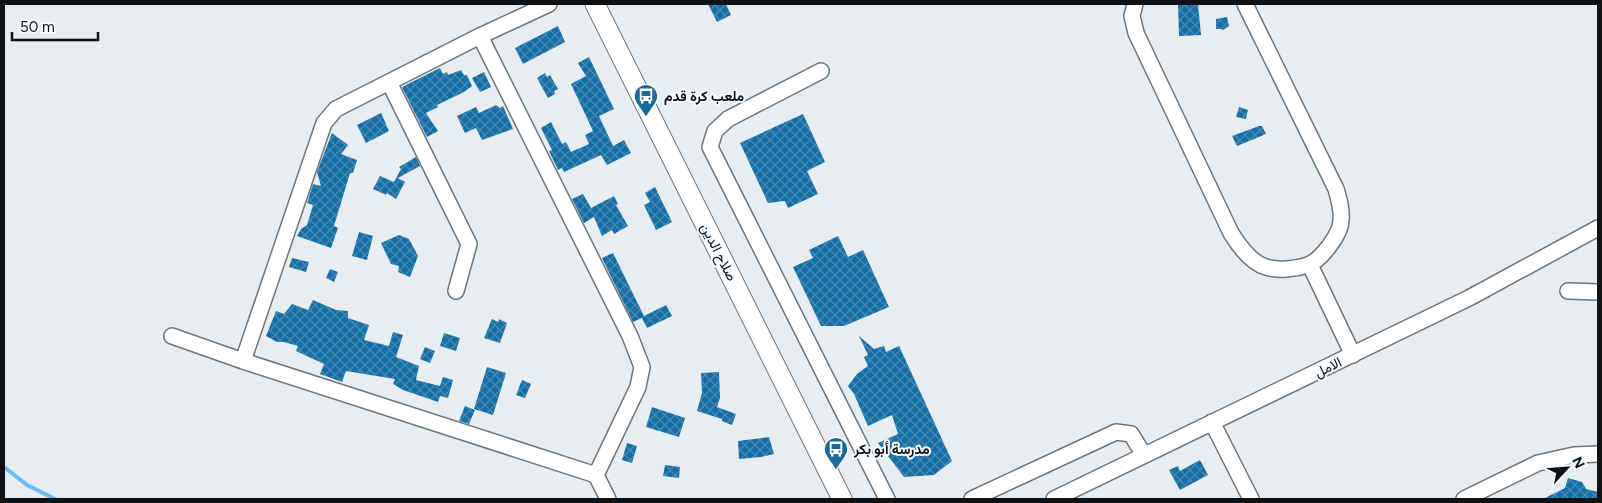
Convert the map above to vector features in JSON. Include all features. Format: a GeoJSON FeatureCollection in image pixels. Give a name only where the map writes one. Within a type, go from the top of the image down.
{"type":"FeatureCollection","features":[{"type":"Feature","properties":{"kind":"main road","name":"صلاح الدين"},"geometry":{"type":"LineString","coordinates":[[595,4],[842,499]]}},
{"type":"Feature","properties":{"kind":"street"},"geometry":{"type":"LineString","coordinates":[[243,361],[324,123],[336,109],[480,36],[549,4]]}},
{"type":"Feature","properties":{"kind":"street"},"geometry":{"type":"LineString","coordinates":[[1135,4],[1132,16],[1136,33],[1227,224],[1243,252],[1265,267],[1288,269],[1310,265],[1334,240],[1341,222],[1340,202],[1336,190],[1245,4]]}},
{"type":"Feature","properties":{"kind":"street"},"geometry":{"type":"LineString","coordinates":[[480,36],[630,336],[642,367],[638,387],[596,476]]}},
{"type":"Feature","properties":{"kind":"street"},"geometry":{"type":"LineString","coordinates":[[821,71],[728,119],[715,130],[710,147],[887,499]]}},
{"type":"Feature","properties":{"kind":"street"},"geometry":{"type":"LineString","coordinates":[[389,82],[469,244],[456,290]]}},
{"type":"Feature","properties":{"kind":"street","name":"الامل"},"geometry":{"type":"LineString","coordinates":[[1054,499],[1469,298],[1598,228]]}},
{"type":"Feature","properties":{"kind":"street"},"geometry":{"type":"LineString","coordinates":[[1310,265],[1354,354]]}},
{"type":"Feature","properties":{"kind":"street"},"geometry":{"type":"LineString","coordinates":[[1568,291],[1598,292]]}},
{"type":"Feature","properties":{"kind":"street"},"geometry":{"type":"LineString","coordinates":[[172,336],[596,476],[608,499]]}},
{"type":"Feature","properties":{"kind":"street"},"geometry":{"type":"LineString","coordinates":[[1212,422],[1250,499]]}},
{"type":"Feature","properties":{"kind":"street"},"geometry":{"type":"LineString","coordinates":[[972,499],[1116,432],[1131,434],[1144,456]]}},
{"type":"Feature","properties":{"kind":"street"},"geometry":{"type":"LineString","coordinates":[[1464,499],[1538,463],[1574,455],[1598,454]]}},
{"type":"Feature","properties":{"kind":"building"},"geometry":{"type":"Polygon","coordinates":[[[708,4],[726,4],[731,15],[717,22],[708,4]]]}},
{"type":"Feature","properties":{"kind":"building"},"geometry":{"type":"Polygon","coordinates":[[[1178,4],[1198,4],[1201,35],[1179,36],[1178,4]]]}},
{"type":"Feature","properties":{"kind":"building"},"geometry":{"type":"Polygon","coordinates":[[[1227,17],[1229,26],[1223,30],[1216,29],[1216,19],[1227,17]]]}},
{"type":"Feature","properties":{"kind":"building"},"geometry":{"type":"Polygon","coordinates":[[[558,26],[565,42],[523,64],[515,48],[558,26]]]}},
{"type":"Feature","properties":{"kind":"building"},"geometry":{"type":"Polygon","coordinates":[[[589,57],[614,109],[599,116],[613,146],[624,140],[631,153],[607,165],[601,155],[564,172],[562,168],[558,170],[549,151],[552,150],[541,128],[551,122],[562,144],[566,142],[571,152],[589,144],[585,135],[593,131],[571,84],[586,76],[578,63],[589,57]]]}},
{"type":"Feature","properties":{"kind":"building"},"geometry":{"type":"Polygon","coordinates":[[[440,68],[443,74],[447,72],[448,75],[461,70],[464,75],[467,75],[472,86],[426,113],[438,131],[427,137],[402,87],[440,68]]]}},
{"type":"Feature","properties":{"kind":"building"},"geometry":{"type":"Polygon","coordinates":[[[484,72],[491,87],[480,92],[472,78],[484,72]]]}},
{"type":"Feature","properties":{"kind":"building"},"geometry":{"type":"Polygon","coordinates":[[[545,73],[547,77],[550,75],[558,89],[554,91],[555,94],[548,98],[537,78],[545,73]]]}},
{"type":"Feature","properties":{"kind":"building"},"geometry":{"type":"Polygon","coordinates":[[[496,105],[500,108],[503,106],[513,129],[482,140],[476,128],[465,133],[457,116],[476,107],[479,113],[496,105]]]}},
{"type":"Feature","properties":{"kind":"building"},"geometry":{"type":"Polygon","coordinates":[[[1239,107],[1248,110],[1246,119],[1236,117],[1239,107]]]}},
{"type":"Feature","properties":{"kind":"building"},"geometry":{"type":"Polygon","coordinates":[[[381,113],[389,131],[366,143],[357,125],[381,113]]]}},
{"type":"Feature","properties":{"kind":"building"},"geometry":{"type":"Polygon","coordinates":[[[803,114],[825,162],[807,171],[818,194],[788,208],[785,201],[768,203],[740,143],[803,114]]]}},
{"type":"Feature","properties":{"kind":"building"},"geometry":{"type":"Polygon","coordinates":[[[1262,126],[1266,134],[1237,146],[1232,136],[1262,126]]]}},
{"type":"Feature","properties":{"kind":"building"},"geometry":{"type":"Polygon","coordinates":[[[332,133],[348,145],[341,154],[357,160],[353,173],[350,173],[334,226],[338,228],[331,248],[297,236],[301,229],[307,225],[313,205],[307,203],[313,184],[321,186],[317,172],[332,133]]]}},
{"type":"Feature","properties":{"kind":"building"},"geometry":{"type":"Polygon","coordinates":[[[416,157],[420,166],[398,178],[405,182],[396,199],[387,193],[386,195],[373,189],[380,176],[394,182],[401,169],[399,167],[416,157]]]}},
{"type":"Feature","properties":{"kind":"building"},"geometry":{"type":"Polygon","coordinates":[[[655,187],[672,222],[656,230],[644,205],[650,202],[645,193],[655,187]]]}},
{"type":"Feature","properties":{"kind":"building"},"geometry":{"type":"Polygon","coordinates":[[[583,194],[591,208],[614,196],[618,204],[616,205],[628,226],[614,234],[612,230],[602,236],[594,217],[584,223],[572,199],[583,194]]]}},
{"type":"Feature","properties":{"kind":"building"},"geometry":{"type":"Polygon","coordinates":[[[359,232],[373,236],[367,260],[352,256],[359,232]]]}},
{"type":"Feature","properties":{"kind":"building"},"geometry":{"type":"Polygon","coordinates":[[[399,235],[409,239],[418,256],[410,277],[398,272],[399,266],[391,264],[381,243],[399,235]]]}},
{"type":"Feature","properties":{"kind":"building"},"geometry":{"type":"Polygon","coordinates":[[[838,236],[848,257],[863,250],[889,307],[844,326],[821,326],[793,267],[813,258],[809,250],[838,236]]]}},
{"type":"Feature","properties":{"kind":"building"},"geometry":{"type":"Polygon","coordinates":[[[613,253],[644,316],[666,305],[672,316],[647,328],[642,318],[633,322],[602,258],[613,253]]]}},
{"type":"Feature","properties":{"kind":"building"},"geometry":{"type":"Polygon","coordinates":[[[292,258],[309,262],[306,272],[289,267],[292,258]]]}},
{"type":"Feature","properties":{"kind":"building"},"geometry":{"type":"Polygon","coordinates":[[[330,269],[338,272],[334,282],[326,278],[330,269]]]}},
{"type":"Feature","properties":{"kind":"building"},"geometry":{"type":"Polygon","coordinates":[[[313,300],[336,310],[348,311],[348,318],[369,325],[364,340],[389,346],[393,332],[403,335],[396,357],[419,366],[416,380],[440,386],[443,377],[453,380],[448,398],[440,396],[438,402],[403,390],[393,384],[395,379],[346,371],[342,382],[320,374],[324,364],[296,351],[298,346],[277,342],[266,336],[276,311],[284,314],[292,304],[308,310],[313,300]]]}},
{"type":"Feature","properties":{"kind":"building"},"geometry":{"type":"Polygon","coordinates":[[[492,319],[498,322],[499,319],[507,323],[500,343],[484,338],[492,319]]]}},
{"type":"Feature","properties":{"kind":"building"},"geometry":{"type":"Polygon","coordinates":[[[444,333],[460,338],[456,351],[440,346],[444,333]]]}},
{"type":"Feature","properties":{"kind":"building"},"geometry":{"type":"Polygon","coordinates":[[[859,336],[874,349],[884,346],[886,352],[899,346],[952,461],[934,475],[904,477],[878,443],[898,434],[892,415],[868,426],[854,394],[848,386],[857,374],[868,366],[864,357],[868,355],[859,336]]]}},
{"type":"Feature","properties":{"kind":"building"},"geometry":{"type":"Polygon","coordinates":[[[425,347],[435,351],[430,363],[420,359],[425,347]]]}},
{"type":"Feature","properties":{"kind":"building"},"geometry":{"type":"Polygon","coordinates":[[[487,367],[506,373],[493,415],[474,409],[487,367]]]}},
{"type":"Feature","properties":{"kind":"building"},"geometry":{"type":"Polygon","coordinates":[[[719,372],[720,398],[717,407],[736,414],[732,425],[722,421],[722,419],[697,411],[702,393],[701,373],[719,372]]]}},
{"type":"Feature","properties":{"kind":"building"},"geometry":{"type":"Polygon","coordinates":[[[522,380],[531,384],[525,398],[516,395],[522,380]]]}},
{"type":"Feature","properties":{"kind":"building"},"geometry":{"type":"Polygon","coordinates":[[[465,406],[475,410],[469,424],[459,421],[465,406]]]}},
{"type":"Feature","properties":{"kind":"building"},"geometry":{"type":"Polygon","coordinates":[[[652,407],[685,418],[679,437],[646,427],[652,407]]]}},
{"type":"Feature","properties":{"kind":"building"},"geometry":{"type":"Polygon","coordinates":[[[769,437],[774,454],[739,459],[738,441],[769,437]]]}},
{"type":"Feature","properties":{"kind":"building"},"geometry":{"type":"Polygon","coordinates":[[[627,443],[637,446],[632,463],[622,460],[627,443]]]}},
{"type":"Feature","properties":{"kind":"building"},"geometry":{"type":"Polygon","coordinates":[[[1200,460],[1208,475],[1180,490],[1169,470],[1178,466],[1180,471],[1200,460]]]}},
{"type":"Feature","properties":{"kind":"building"},"geometry":{"type":"Polygon","coordinates":[[[665,465],[680,467],[679,478],[663,476],[665,465]]]}},
{"type":"Feature","properties":{"kind":"building"},"geometry":{"type":"Polygon","coordinates":[[[1568,478],[1582,482],[1586,489],[1598,492],[1598,499],[1543,499],[1565,488],[1568,478]]]}},
{"type":"Feature","properties":{"kind":"waterway"},"geometry":{"type":"LineString","coordinates":[[4,467],[27,485],[55,499]]}},
{"type":"Feature","properties":{"kind":"place","name":"ملعب كرة قدم"},"geometry":{"type":"Point","coordinates":[646,117]}},
{"type":"Feature","properties":{"kind":"place","name":"مدرسة أبو بكر"},"geometry":{"type":"Point","coordinates":[836,470]}}]}
